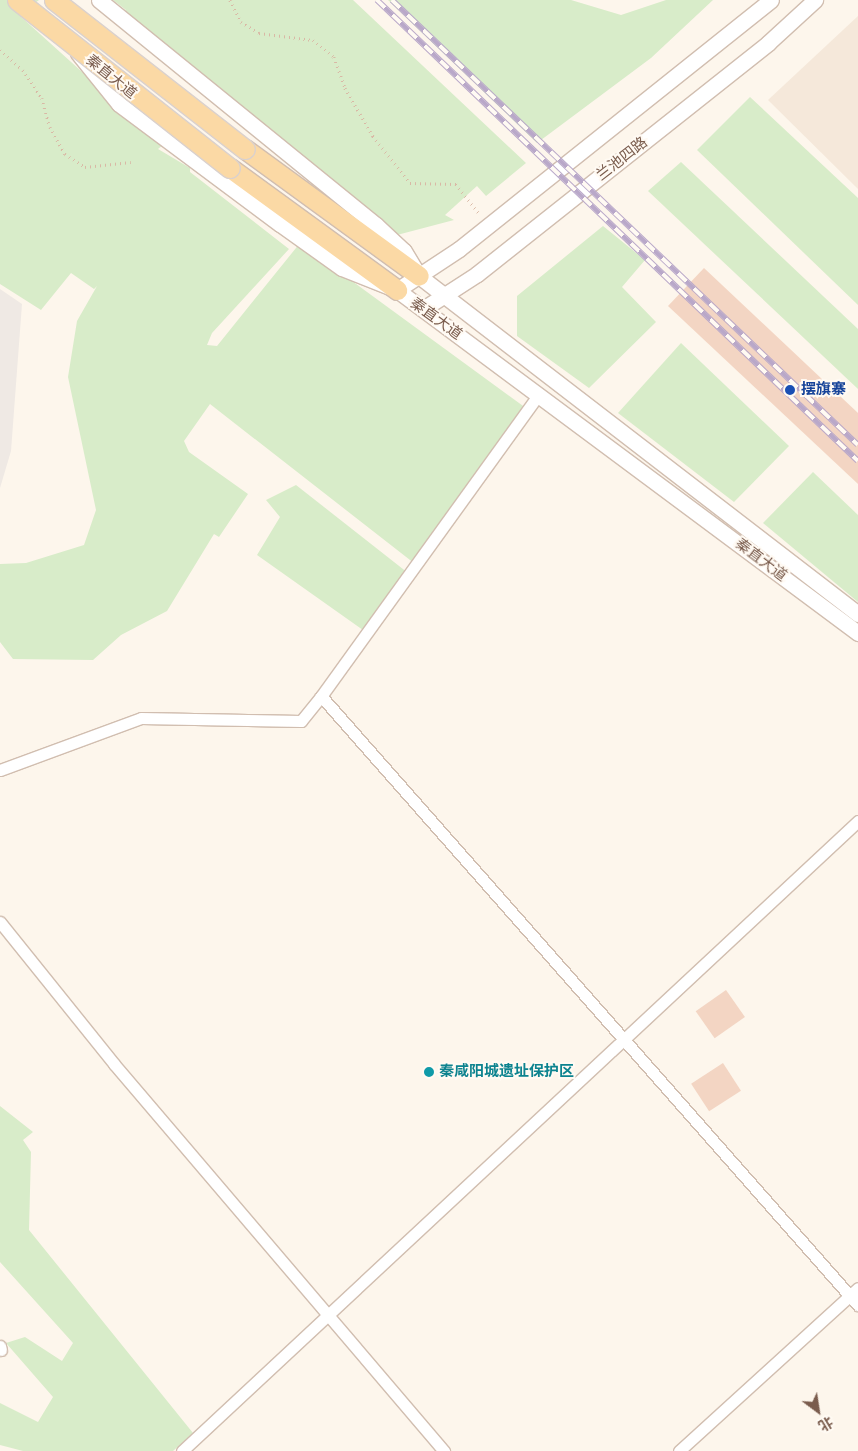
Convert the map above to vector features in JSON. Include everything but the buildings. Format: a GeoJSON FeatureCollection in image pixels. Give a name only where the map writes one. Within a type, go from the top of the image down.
{"type":"FeatureCollection","features":[{"type":"Feature","properties":{"kind":"main road","name":"秦直大道"},"geometry":{"type":"LineString","coordinates":[[17,0],[230,168],[398,290]]}},
{"type":"Feature","properties":{"kind":"main road","name":"秦直大道"},"geometry":{"type":"LineString","coordinates":[[54,0],[245,149],[419,276]]}},
{"type":"Feature","properties":{"kind":"street"},"geometry":{"type":"LineString","coordinates":[[60,0],[51,7],[54,22],[119,104],[342,268],[398,290]]}},
{"type":"Feature","properties":{"kind":"street","name":"兰池四路"},"geometry":{"type":"LineString","coordinates":[[398,290],[488,226],[771,0]]}},
{"type":"Feature","properties":{"kind":"street","name":"兰池四路"},"geometry":{"type":"LineString","coordinates":[[423,309],[444,295],[768,43],[815,0]]}},
{"type":"Feature","properties":{"kind":"street"},"geometry":{"type":"LineString","coordinates":[[107,3],[376,225],[404,251],[419,276]]}},
{"type":"Feature","properties":{"kind":"street","name":"秦直大道"},"geometry":{"type":"LineString","coordinates":[[419,276],[858,614]]}},
{"type":"Feature","properties":{"kind":"street","name":"秦直大道"},"geometry":{"type":"LineString","coordinates":[[398,290],[858,633]]}},
{"type":"Feature","properties":{"kind":"street"},"geometry":{"type":"LineString","coordinates":[[0,770],[141,718],[301,721],[539,394]]}},
{"type":"Feature","properties":{"kind":"street"},"geometry":{"type":"LineString","coordinates":[[321,696],[624,1039],[854,1291],[858,1305]]}},
{"type":"Feature","properties":{"kind":"street"},"geometry":{"type":"LineString","coordinates":[[182,1451],[858,821]]}},
{"type":"Feature","properties":{"kind":"street"},"geometry":{"type":"LineString","coordinates":[[0,922],[114,1064],[444,1451]]}},
{"type":"Feature","properties":{"kind":"street"},"geometry":{"type":"LineString","coordinates":[[679,1451],[854,1291]]}},
{"type":"Feature","properties":{"kind":"path"},"geometry":{"type":"LineString","coordinates":[[230,0],[242,22],[259,32],[313,40],[334,58],[345,88],[373,136],[410,183],[456,184],[488,226]]}},
{"type":"Feature","properties":{"kind":"path"},"geometry":{"type":"LineString","coordinates":[[0,50],[23,70],[42,98],[50,127],[66,154],[85,167],[131,162]]}},
{"type":"Feature","properties":{"kind":"shaded area"},"geometry":{"type":"Polygon","coordinates":[[[858,16],[858,189],[768,100],[858,16]]]}},
{"type":"Feature","properties":{"kind":"shaded area"},"geometry":{"type":"Polygon","coordinates":[[[0,289],[22,304],[11,451],[0,488],[0,289]]]}},
{"type":"Feature","properties":{"kind":"green space"},"geometry":{"type":"Polygon","coordinates":[[[0,0],[39,0],[19,15],[163,145],[158,149],[190,168],[190,172],[289,249],[212,333],[207,345],[217,346],[300,243],[530,411],[419,567],[210,404],[184,441],[189,452],[248,494],[219,537],[214,534],[167,611],[121,635],[93,660],[13,659],[0,642],[0,564],[26,563],[84,545],[96,510],[68,377],[77,321],[97,286],[94,289],[71,273],[41,310],[0,284],[0,0]]]}},
{"type":"Feature","properties":{"kind":"green space"},"geometry":{"type":"Polygon","coordinates":[[[113,0],[353,0],[526,163],[486,196],[477,186],[445,215],[454,220],[397,235],[123,22],[126,10],[113,0]]]}},
{"type":"Feature","properties":{"kind":"green space"},"geometry":{"type":"Polygon","coordinates":[[[388,0],[571,0],[621,15],[666,0],[713,0],[651,58],[537,143],[388,0]]]}},
{"type":"Feature","properties":{"kind":"green space"},"geometry":{"type":"Polygon","coordinates":[[[750,97],[858,198],[858,305],[697,150],[750,97]]]}},
{"type":"Feature","properties":{"kind":"green space"},"geometry":{"type":"Polygon","coordinates":[[[681,162],[858,329],[858,389],[648,191],[681,162]]]}},
{"type":"Feature","properties":{"kind":"green space"},"geometry":{"type":"Polygon","coordinates":[[[603,226],[645,260],[622,287],[656,322],[589,388],[517,336],[517,296],[603,226]]]}},
{"type":"Feature","properties":{"kind":"green space"},"geometry":{"type":"Polygon","coordinates":[[[681,343],[789,446],[734,502],[618,413],[681,343]]]}},
{"type":"Feature","properties":{"kind":"green space"},"geometry":{"type":"Polygon","coordinates":[[[813,472],[858,515],[858,602],[763,523],[813,472]]]}},
{"type":"Feature","properties":{"kind":"green space"},"geometry":{"type":"Polygon","coordinates":[[[296,485],[408,573],[370,635],[257,555],[280,517],[266,500],[296,485]]]}},
{"type":"Feature","properties":{"kind":"green space"},"geometry":{"type":"Polygon","coordinates":[[[0,1106],[33,1132],[23,1140],[31,1152],[29,1230],[193,1433],[173,1451],[23,1451],[0,1445],[0,1403],[38,1422],[53,1397],[6,1343],[25,1337],[62,1361],[73,1343],[0,1262],[0,1106]]]}},
{"type":"Feature","properties":{"kind":"railway"},"geometry":{"type":"LineString","coordinates":[[377,0],[858,461]]}},
{"type":"Feature","properties":{"kind":"railway"},"geometry":{"type":"LineString","coordinates":[[392,0],[858,445]]}},
{"type":"Feature","properties":{"kind":"place","name":"摆旗寨"},"geometry":{"type":"Point","coordinates":[790,390]}},
{"type":"Feature","properties":{"kind":"place","name":"秦咸阳城遗址保护区"},"geometry":{"type":"Point","coordinates":[429,1072]}}]}
